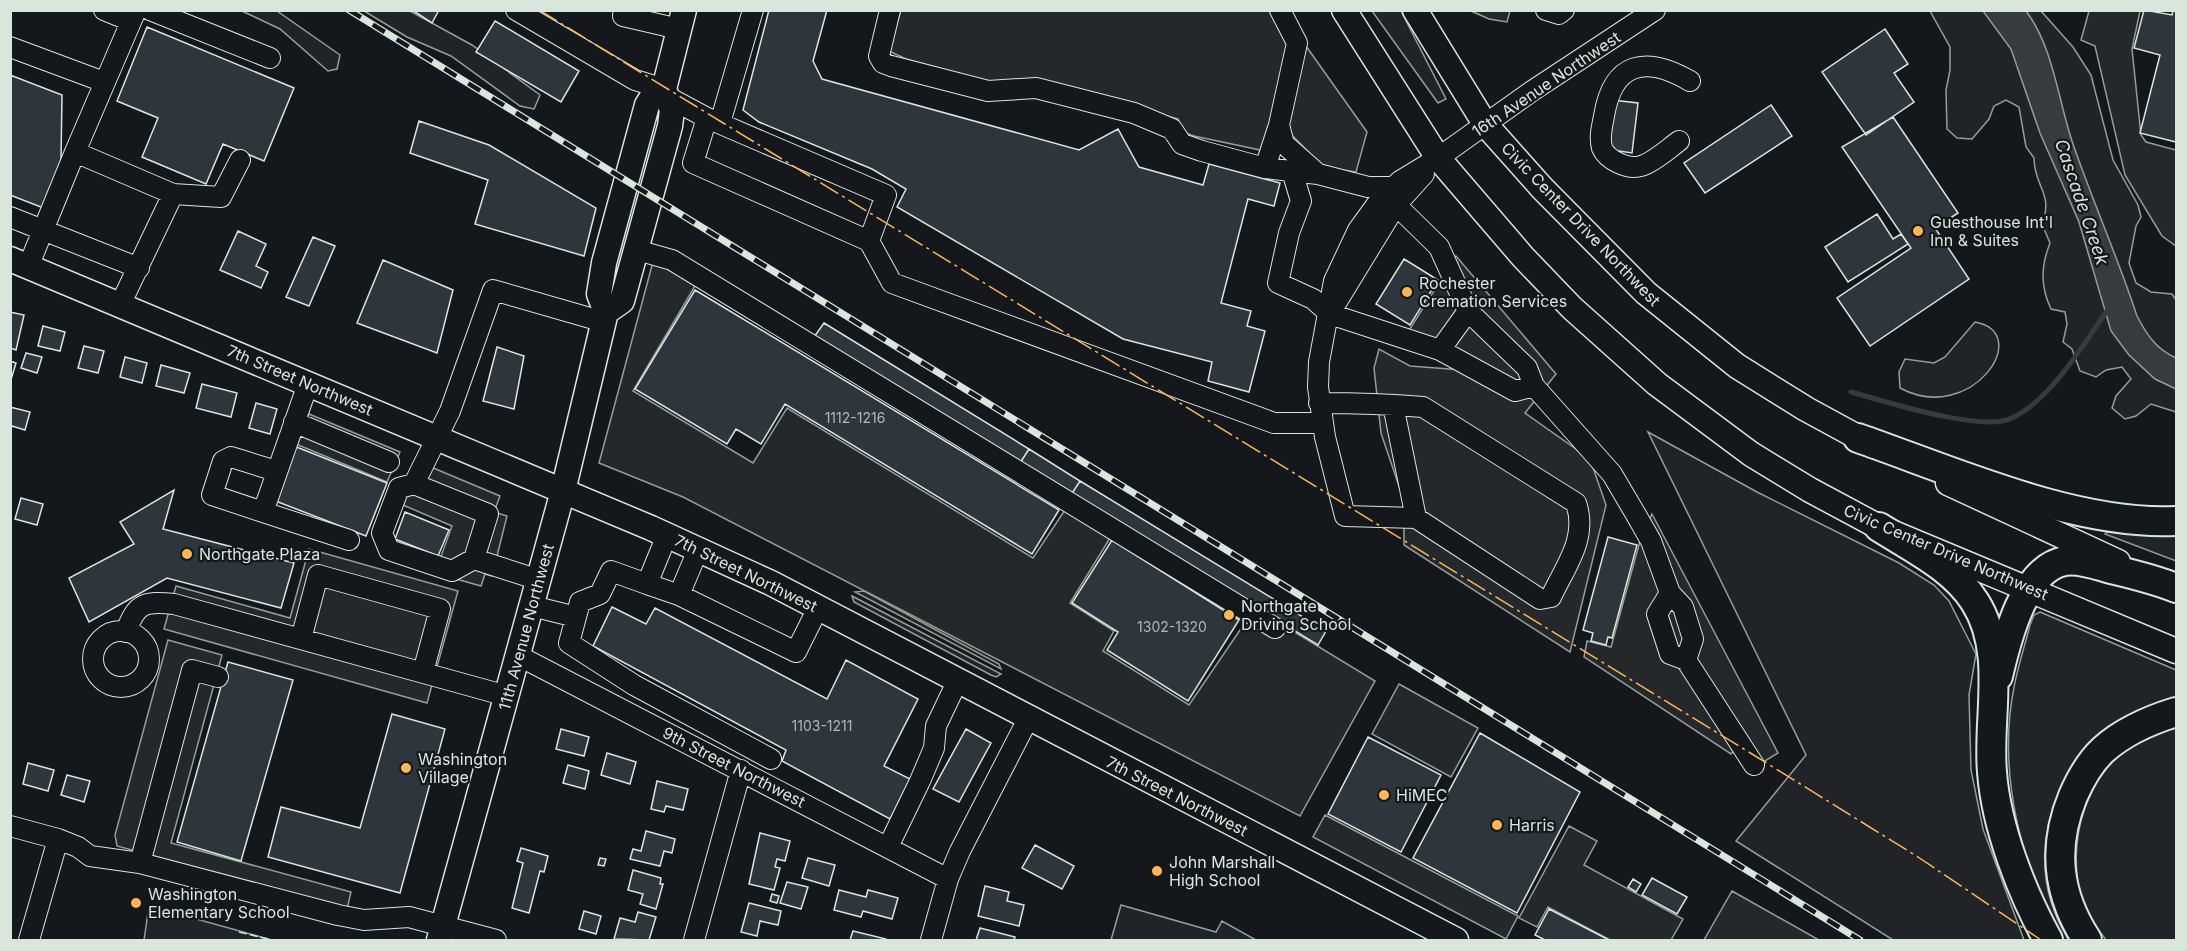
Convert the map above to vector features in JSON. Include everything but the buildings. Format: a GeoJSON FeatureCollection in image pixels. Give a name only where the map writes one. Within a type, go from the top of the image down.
{"type":"FeatureCollection","features":[{"type":"Feature","properties":{"kind":"highway"},"geometry":{"type":"LineString","coordinates":[[1858,438],[2040,501],[2113,517],[2176,521]]}},
{"type":"Feature","properties":{"kind":"highway"},"geometry":{"type":"LineString","coordinates":[[1879,527],[1954,576],[1975,602],[1984,622],[1995,689]]}},
{"type":"Feature","properties":{"kind":"highway"},"geometry":{"type":"LineString","coordinates":[[2048,940],[2034,915],[1999,815],[1990,747],[1995,689],[2005,645],[2029,588],[2044,572],[2065,561],[2081,562],[2167,584]]}},
{"type":"Feature","properties":{"kind":"highway"},"geometry":{"type":"LineString","coordinates":[[2087,940],[2075,921],[2062,881],[2059,847],[2067,811],[2081,779],[2102,750],[2136,727],[2176,712]]}},
{"type":"Feature","properties":{"kind":"main road","name":"Civic Center Drive Northwest"},"geometry":{"type":"LineString","coordinates":[[1344,10],[1438,158],[1523,257],[1564,299],[1657,384],[1751,454],[1810,490],[1879,527],[2176,651]]}},
{"type":"Feature","properties":{"kind":"main road","name":"Civic Center Drive Northwest"},"geometry":{"type":"LineString","coordinates":[[1415,10],[1485,124],[1542,188],[1653,299],[1737,366],[1858,438],[2167,584]]}},
{"type":"Feature","properties":{"kind":"main road","name":"11th Avenue Northwest"},"geometry":{"type":"LineString","coordinates":[[605,317],[622,301],[670,126],[672,110],[665,92],[682,20]]}},
{"type":"Feature","properties":{"kind":"main road","name":"11th Avenue Northwest"},"geometry":{"type":"LineString","coordinates":[[441,933],[563,491],[605,317],[599,294],[604,263],[647,105],[652,97],[665,92]]}},
{"type":"Feature","properties":{"kind":"main road","name":"7th Street Northwest"},"geometry":{"type":"LineString","coordinates":[[19,263],[667,535],[818,608],[1456,940]]}},
{"type":"Feature","properties":{"kind":"street"},"geometry":{"type":"LineString","coordinates":[[19,263],[44,231],[133,16],[104,10]]}},
{"type":"Feature","properties":{"kind":"street"},"geometry":{"type":"LineString","coordinates":[[150,10],[270,58]]}},
{"type":"Feature","properties":{"kind":"street"},"geometry":{"type":"LineString","coordinates":[[516,10],[635,80],[665,92],[713,120],[886,195],[869,241]]}},
{"type":"Feature","properties":{"kind":"street"},"geometry":{"type":"LineString","coordinates":[[624,10],[623,16],[682,20]]}},
{"type":"Feature","properties":{"kind":"street"},"geometry":{"type":"LineString","coordinates":[[753,10],[713,120],[693,163],[869,241],[892,283],[1274,423],[1322,423]]}},
{"type":"Feature","properties":{"kind":"street"},"geometry":{"type":"LineString","coordinates":[[890,10],[879,49],[879,56],[884,63],[987,92],[1036,88],[1134,114],[1172,129],[1182,144],[1265,168],[1318,174],[1394,196],[1440,247],[1468,311],[1527,368],[1534,386],[1612,474],[1651,541],[1670,593],[1683,607],[1694,639],[1686,660]]}},
{"type":"Feature","properties":{"kind":"street"},"geometry":{"type":"LineString","coordinates":[[1265,168],[1279,125],[1298,43],[1280,10]]}},
{"type":"Feature","properties":{"kind":"street"},"geometry":{"type":"LineString","coordinates":[[1546,10],[1559,14],[1564,10]]}},
{"type":"Feature","properties":{"kind":"street","name":"16th Avenue Northwest"},"geometry":{"type":"LineString","coordinates":[[1416,518],[1345,516],[1319,403],[1319,362],[1330,314],[1334,281],[1358,230],[1438,158],[1655,10]]}},
{"type":"Feature","properties":{"kind":"street"},"geometry":{"type":"LineString","coordinates":[[10,47],[104,82]]}},
{"type":"Feature","properties":{"kind":"street"},"geometry":{"type":"LineString","coordinates":[[1679,141],[1642,166],[1632,167],[1620,164],[1604,151],[1600,139],[1607,97],[1614,83],[1626,73],[1640,67],[1657,66],[1672,70],[1690,81]]}},
{"type":"Feature","properties":{"kind":"street"},"geometry":{"type":"LineString","coordinates":[[1279,125],[1284,144],[1318,174]]}},
{"type":"Feature","properties":{"kind":"street"},"geometry":{"type":"LineString","coordinates":[[75,152],[173,194],[221,197],[240,160]]}},
{"type":"Feature","properties":{"kind":"street"},"geometry":{"type":"LineString","coordinates":[[1292,171],[1301,201],[1289,233],[1278,283],[1313,299],[1330,314],[1440,350],[1515,391],[1534,386]]}},
{"type":"Feature","properties":{"kind":"street"},"geometry":{"type":"LineString","coordinates":[[120,305],[173,194]]}},
{"type":"Feature","properties":{"kind":"street"},"geometry":{"type":"LineString","coordinates":[[10,217],[138,268]]}},
{"type":"Feature","properties":{"kind":"street"},"geometry":{"type":"LineString","coordinates":[[637,250],[672,261],[1275,628]]}},
{"type":"Feature","properties":{"kind":"street"},"geometry":{"type":"LineString","coordinates":[[414,484],[450,411],[493,290],[605,317]]}},
{"type":"Feature","properties":{"kind":"street"},"geometry":{"type":"LineString","coordinates":[[1440,350],[1468,311]]}},
{"type":"Feature","properties":{"kind":"street"},"geometry":{"type":"LineString","coordinates":[[263,512],[308,384]]}},
{"type":"Feature","properties":{"kind":"street"},"geometry":{"type":"LineString","coordinates":[[1319,403],[1393,405],[1423,407],[1576,503],[1582,519],[1580,536],[1551,597],[1540,599],[1416,518],[1393,405]]}},
{"type":"Feature","properties":{"kind":"street"},"geometry":{"type":"LineString","coordinates":[[294,422],[389,462]]}},
{"type":"Feature","properties":{"kind":"street"},"geometry":{"type":"LineString","coordinates":[[276,471],[231,457],[223,461],[213,495],[349,540]]}},
{"type":"Feature","properties":{"kind":"street"},"geometry":{"type":"LineString","coordinates":[[414,484],[488,514],[474,559],[453,571],[389,550],[382,533],[399,488],[414,484]]}},
{"type":"Feature","properties":{"kind":"street"},"geometry":{"type":"LineString","coordinates":[[647,584],[667,535]]}},
{"type":"Feature","properties":{"kind":"street"},"geometry":{"type":"LineString","coordinates":[[679,595],[698,550]]}},
{"type":"Feature","properties":{"kind":"street"},"geometry":{"type":"LineString","coordinates":[[474,559],[539,580]]}},
{"type":"Feature","properties":{"kind":"street"},"geometry":{"type":"LineString","coordinates":[[771,759],[634,685],[569,644],[580,602],[600,594],[611,571],[679,595],[796,652],[818,608]]}},
{"type":"Feature","properties":{"kind":"street"},"geometry":{"type":"LineString","coordinates":[[301,639],[318,575],[440,609],[423,672]]}},
{"type":"Feature","properties":{"kind":"street"},"geometry":{"type":"LineString","coordinates":[[1670,593],[1657,614],[1670,654],[1686,660],[1754,765]]}},
{"type":"Feature","properties":{"kind":"street"},"geometry":{"type":"LineString","coordinates":[[126,632],[132,615],[140,606],[154,602],[174,604],[507,696]]}},
{"type":"Feature","properties":{"kind":"street"},"geometry":{"type":"LineString","coordinates":[[532,606],[576,617]]}},
{"type":"Feature","properties":{"kind":"street"},"geometry":{"type":"LineString","coordinates":[[562,678],[577,648]]}},
{"type":"Feature","properties":{"kind":"street","name":"9th Street Northwest"},"geometry":{"type":"LineString","coordinates":[[519,656],[948,879]]}},
{"type":"Feature","properties":{"kind":"street"},"geometry":{"type":"LineString","coordinates":[[140,863],[192,670],[218,677]]}},
{"type":"Feature","properties":{"kind":"street"},"geometry":{"type":"LineString","coordinates":[[888,847],[920,782],[934,748],[936,726],[957,682]]}},
{"type":"Feature","properties":{"kind":"street"},"geometry":{"type":"LineString","coordinates":[[623,709],[634,685]]}},
{"type":"Feature","properties":{"kind":"street"},"geometry":{"type":"LineString","coordinates":[[931,940],[948,879],[960,851],[1028,719]]}},
{"type":"Feature","properties":{"kind":"street"},"geometry":{"type":"LineString","coordinates":[[686,742],[696,720]]}},
{"type":"Feature","properties":{"kind":"street"},"geometry":{"type":"LineString","coordinates":[[694,940],[740,743]]}},
{"type":"Feature","properties":{"kind":"street"},"geometry":{"type":"LineString","coordinates":[[10,826],[58,839],[78,847],[90,856],[140,863],[338,915],[364,920],[409,917],[441,933],[496,940]]}},
{"type":"Feature","properties":{"kind":"street"},"geometry":{"type":"LineString","coordinates":[[29,940],[58,839]]}},
{"type":"Feature","properties":{"kind":"shaded area"},"geometry":{"type":"Polygon","coordinates":[[[901,10],[1269,11],[1280,23],[1290,46],[1265,151],[1194,136],[1183,132],[1178,119],[1087,95],[998,84],[906,59],[889,51],[901,10]]]}},
{"type":"Feature","properties":{"kind":"shaded area"},"geometry":{"type":"Polygon","coordinates":[[[242,11],[277,11],[340,55],[337,69],[328,71],[280,29],[242,11]]]}},
{"type":"Feature","properties":{"kind":"shaded area"},"geometry":{"type":"Polygon","coordinates":[[[364,11],[410,11],[472,45],[540,95],[534,109],[520,106],[451,56],[407,37],[364,11]]]}},
{"type":"Feature","properties":{"kind":"shaded area"},"geometry":{"type":"Polygon","coordinates":[[[1372,11],[1401,11],[1446,99],[1438,103],[1372,11]]]}},
{"type":"Feature","properties":{"kind":"shaded area"},"geometry":{"type":"Polygon","coordinates":[[[1471,11],[1510,11],[1507,22],[1489,19],[1471,11]]]}},
{"type":"Feature","properties":{"kind":"shaded area"},"geometry":{"type":"Polygon","coordinates":[[[1930,11],[2041,11],[2073,47],[2091,75],[2113,160],[2138,205],[2141,217],[2136,226],[2129,263],[2136,283],[2151,292],[2172,294],[2176,300],[2176,412],[2151,404],[2136,416],[2125,419],[2112,408],[2116,396],[2131,379],[2122,367],[2106,370],[2096,377],[2080,371],[2072,349],[2063,342],[2067,324],[2065,312],[2051,309],[2043,284],[2043,268],[2050,243],[2042,224],[2046,205],[2045,197],[2037,176],[2034,158],[2026,147],[2019,107],[2006,100],[1994,106],[1989,119],[1972,139],[1957,138],[1947,129],[1946,90],[1950,70],[1950,47],[1930,11]]]}},
{"type":"Feature","properties":{"kind":"shaded area"},"geometry":{"type":"Polygon","coordinates":[[[2089,11],[2140,11],[2132,49],[2141,135],[2146,142],[2176,150],[2176,246],[2162,236],[2125,175],[2095,46],[2081,40],[2089,11]]]}},
{"type":"Feature","properties":{"kind":"shaded area"},"geometry":{"type":"Polygon","coordinates":[[[1301,39],[1367,132],[1356,172],[1323,167],[1288,131],[1301,39]]]}},
{"type":"Feature","properties":{"kind":"shaded area"},"geometry":{"type":"Polygon","coordinates":[[[1456,256],[1556,374],[1525,413],[1590,459],[1606,505],[1570,652],[1404,545],[1404,501],[1381,433],[1374,368],[1379,349],[1410,366],[1463,370],[1406,335],[1456,256]]]}},
{"type":"Feature","properties":{"kind":"shaded area"},"geometry":{"type":"Polygon","coordinates":[[[654,258],[695,286],[633,391],[753,463],[787,408],[1033,558],[1065,510],[1110,538],[1070,603],[1114,631],[1103,651],[1189,705],[1255,608],[1375,681],[1300,816],[683,497],[599,463],[654,258]]]}},
{"type":"Feature","properties":{"kind":"shaded area"},"geometry":{"type":"Polygon","coordinates":[[[1975,322],[1992,330],[1999,342],[1996,358],[1987,373],[1971,387],[1950,395],[1926,397],[1900,388],[1899,372],[1905,359],[1934,363],[1945,357],[1975,322]]]}},
{"type":"Feature","properties":{"kind":"shaded area"},"geometry":{"type":"Polygon","coordinates":[[[309,414],[400,452],[387,482],[296,444],[309,414]]]}},
{"type":"Feature","properties":{"kind":"shaded area"},"geometry":{"type":"Polygon","coordinates":[[[1648,432],[1757,492],[1899,563],[1934,585],[1949,601],[1976,654],[1969,695],[1971,770],[1983,829],[2024,940],[1893,940],[1736,841],[1806,755],[1648,432]]]}},
{"type":"Feature","properties":{"kind":"shaded area"},"geometry":{"type":"Polygon","coordinates":[[[419,462],[500,496],[494,512],[507,516],[492,576],[485,574],[481,586],[435,573],[452,526],[403,505],[419,462]]]}},
{"type":"Feature","properties":{"kind":"shaded area"},"geometry":{"type":"Polygon","coordinates":[[[1652,514],[1778,753],[1760,764],[1741,742],[1731,754],[1584,657],[1587,641],[1611,647],[1640,541],[1652,514]]]}},
{"type":"Feature","properties":{"kind":"shaded area"},"geometry":{"type":"Polygon","coordinates":[[[2112,528],[2176,529],[2176,561],[2105,534],[2112,528]]]}},
{"type":"Feature","properties":{"kind":"shaded area"},"geometry":{"type":"Polygon","coordinates":[[[309,549],[458,591],[427,703],[164,629],[176,586],[290,618],[309,549]]]}},
{"type":"Feature","properties":{"kind":"shaded area"},"geometry":{"type":"Polygon","coordinates":[[[864,591],[999,664],[1001,669],[855,592],[864,591]]]}},
{"type":"Feature","properties":{"kind":"shaded area"},"geometry":{"type":"Polygon","coordinates":[[[852,596],[1001,674],[996,677],[991,675],[854,602],[852,596]]]}},
{"type":"Feature","properties":{"kind":"shaded area"},"geometry":{"type":"Polygon","coordinates":[[[2040,612],[2176,670],[2176,699],[2122,718],[2103,730],[2092,740],[2078,760],[2055,803],[2048,826],[2045,872],[2049,895],[2057,918],[2069,940],[2058,940],[2045,911],[2024,849],[2011,785],[2010,719],[2014,687],[2030,625],[2034,615],[2040,612]]]}},
{"type":"Feature","properties":{"kind":"shaded area"},"geometry":{"type":"Polygon","coordinates":[[[168,640],[222,655],[171,843],[351,892],[347,909],[117,846],[115,835],[168,640]]]}},
{"type":"Feature","properties":{"kind":"shaded area"},"geometry":{"type":"Polygon","coordinates":[[[1399,684],[1478,728],[1451,777],[1372,734],[1399,684]]]}},
{"type":"Feature","properties":{"kind":"shaded area"},"geometry":{"type":"Polygon","coordinates":[[[2176,728],[2176,940],[2106,940],[2083,906],[2078,882],[2076,857],[2078,833],[2084,809],[2107,767],[2124,750],[2149,734],[2176,728]]]}},
{"type":"Feature","properties":{"kind":"shaded area"},"geometry":{"type":"Polygon","coordinates":[[[1325,815],[1518,916],[1506,939],[1313,837],[1325,815]]]}},
{"type":"Feature","properties":{"kind":"shaded area"},"geometry":{"type":"Polygon","coordinates":[[[1569,826],[1597,841],[1584,865],[1683,919],[1671,940],[1610,940],[1548,907],[1537,927],[1519,918],[1569,826]]]}},
{"type":"Feature","properties":{"kind":"shaded area"},"geometry":{"type":"Polygon","coordinates":[[[1732,891],[1819,940],[1704,940],[1732,891]]]}},
{"type":"Feature","properties":{"kind":"shaded area"},"geometry":{"type":"Polygon","coordinates":[[[1121,905],[1216,932],[1222,921],[1256,940],[1111,940],[1121,905]]]}},
{"type":"Feature","properties":{"kind":"shaded area"},"geometry":{"type":"Polygon","coordinates":[[[149,906],[272,940],[144,940],[149,906]]]}},
{"type":"Feature","properties":{"kind":"water","name":"Cascade Creek"},"geometry":{"type":"Polygon","coordinates":[[[1983,11],[2026,11],[2043,41],[2073,144],[2137,316],[2153,341],[2176,358],[2176,389],[2155,379],[2129,355],[2111,331],[2079,222],[2040,133],[2011,49],[1983,11]]]}},
{"type":"Feature","properties":{"kind":"waterway"},"geometry":{"type":"LineString","coordinates":[[1851,392],[1957,419],[1998,422],[2012,418],[2041,398],[2054,384],[2109,308]]}},
{"type":"Feature","properties":{"kind":"railway"},"geometry":{"type":"LineString","coordinates":[[349,10],[1860,940]]}},
{"type":"Feature","properties":{"kind":"fence"},"geometry":{"type":"LineString","coordinates":[[239,932],[272,940]]}},
{"type":"Feature","properties":{"kind":"power"},"geometry":{"type":"LineString","coordinates":[[539,10],[1752,754],[1918,857],[2041,940]]}},
{"type":"Feature","properties":{"kind":"place","name":"Guesthouse Int'l Inn & Suites"},"geometry":{"type":"Point","coordinates":[1918,231]}},
{"type":"Feature","properties":{"kind":"place","name":"Rochester Cremation Services"},"geometry":{"type":"Point","coordinates":[1407,292]}},
{"type":"Feature","properties":{"kind":"place","name":"Northgate Plaza"},"geometry":{"type":"Point","coordinates":[187,554]}},
{"type":"Feature","properties":{"kind":"place","name":"Northgate Driving School"},"geometry":{"type":"Point","coordinates":[1229,615]}},
{"type":"Feature","properties":{"kind":"place","name":"Washington Village"},"geometry":{"type":"Point","coordinates":[406,768]}},
{"type":"Feature","properties":{"kind":"place","name":"HiMEC"},"geometry":{"type":"Point","coordinates":[1384,795]}},
{"type":"Feature","properties":{"kind":"place","name":"Harris"},"geometry":{"type":"Point","coordinates":[1497,825]}},
{"type":"Feature","properties":{"kind":"place","name":"John Marshall High School"},"geometry":{"type":"Point","coordinates":[1157,871]}},
{"type":"Feature","properties":{"kind":"place","name":"Washington Elementary School"},"geometry":{"type":"Point","coordinates":[136,903]}}]}
